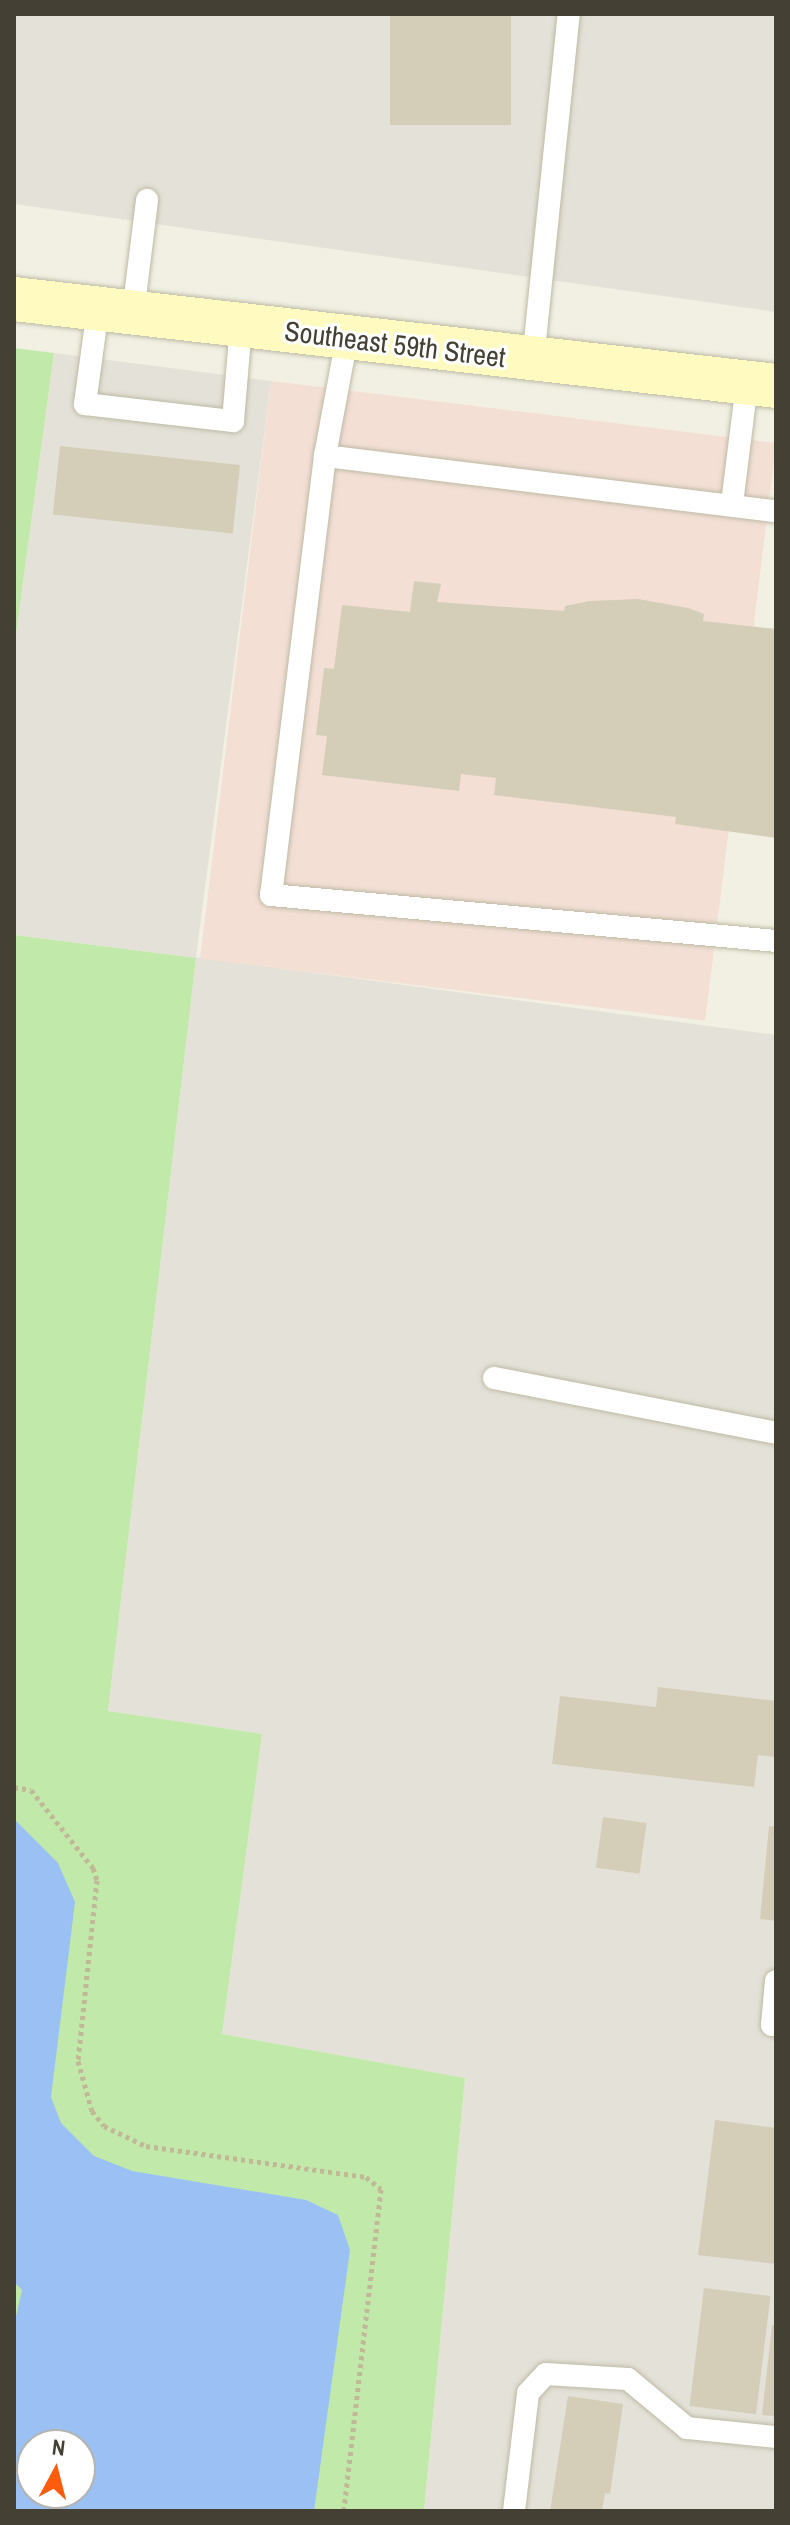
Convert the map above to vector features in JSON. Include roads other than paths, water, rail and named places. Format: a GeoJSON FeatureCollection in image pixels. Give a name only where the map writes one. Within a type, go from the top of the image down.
{"type":"FeatureCollection","features":[{"type":"Feature","properties":{"kind":"main road","name":"Southeast 59th Street"},"geometry":{"type":"LineString","coordinates":[[14,299],[762,385]]}},
{"type":"Feature","properties":{"kind":"lane"},"geometry":{"type":"LineString","coordinates":[[533,360],[569,14]]}},
{"type":"Feature","properties":{"kind":"lane"},"geometry":{"type":"LineString","coordinates":[[147,200],[116,311],[85,404],[233,421],[241,326]]}},
{"type":"Feature","properties":{"kind":"lane"},"geometry":{"type":"LineString","coordinates":[[347,338],[325,456],[271,895],[776,941]]}},
{"type":"Feature","properties":{"kind":"lane"},"geometry":{"type":"LineString","coordinates":[[732,504],[762,385]]}},
{"type":"Feature","properties":{"kind":"lane"},"geometry":{"type":"LineString","coordinates":[[325,456],[776,511]]}},
{"type":"Feature","properties":{"kind":"lane"},"geometry":{"type":"LineString","coordinates":[[494,1378],[776,1433]]}},
{"type":"Feature","properties":{"kind":"lane"},"geometry":{"type":"LineString","coordinates":[[776,1981],[772,2025],[776,2025]]}},
{"type":"Feature","properties":{"kind":"lane"},"geometry":{"type":"LineString","coordinates":[[514,2511],[528,2393],[546,2374],[628,2379],[687,2428],[776,2437]]}},
{"type":"Feature","properties":{"kind":"water"},"geometry":{"type":"Polygon","coordinates":[[[14,1819],[58,1863],[75,1902],[51,2097],[61,2123],[94,2156],[132,2171],[306,2200],[338,2215],[350,2250],[314,2511],[14,2511],[14,2325],[22,2290],[14,2282],[14,1819]]]}}]}
